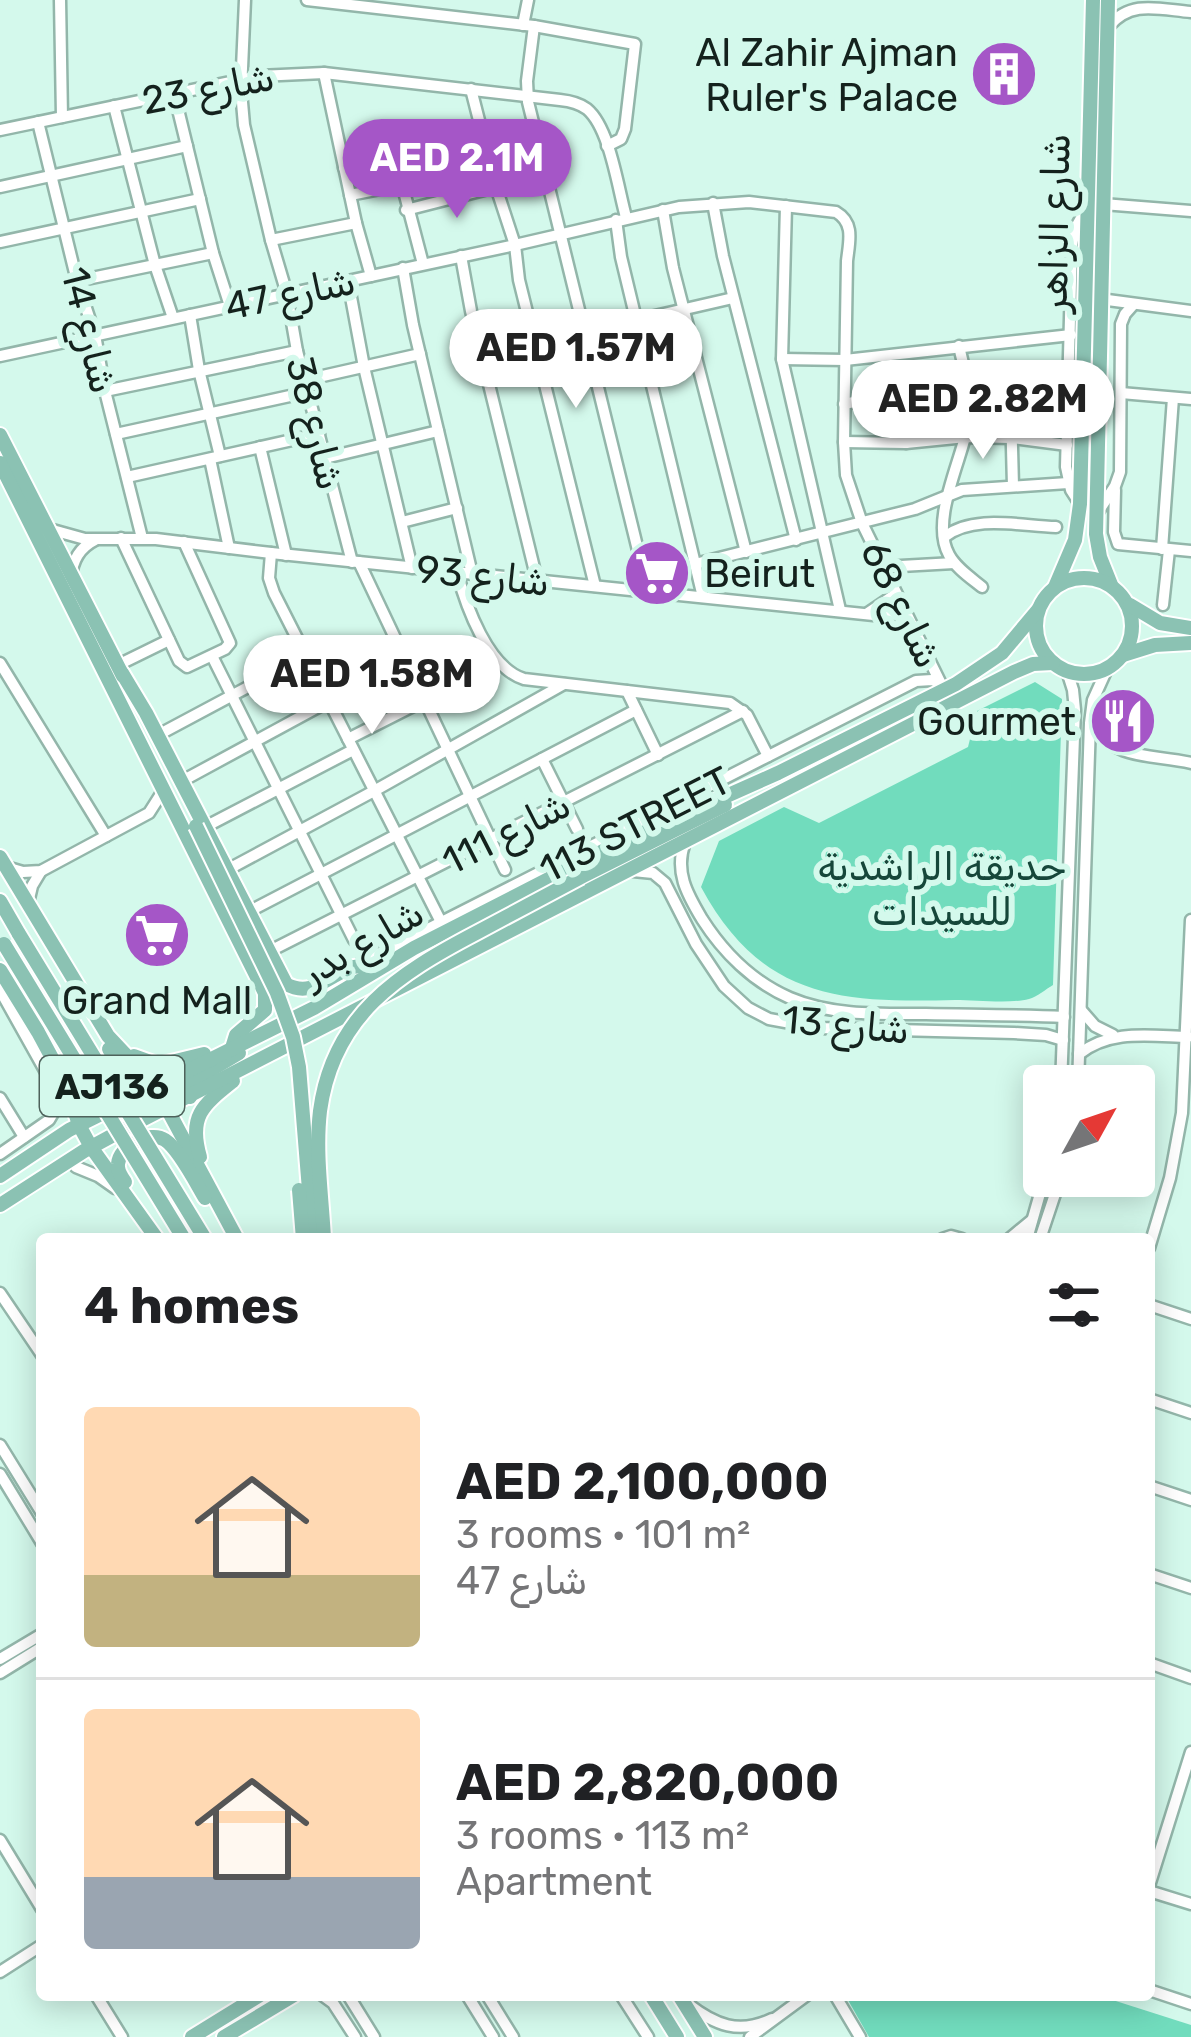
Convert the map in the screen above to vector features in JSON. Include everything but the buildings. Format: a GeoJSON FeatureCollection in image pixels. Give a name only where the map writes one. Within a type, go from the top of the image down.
{"type":"FeatureCollection","features":[{"type":"Feature","properties":{"kind":"main road","name":"شارع الزاهر"},"geometry":{"type":"LineString","coordinates":[[1093,0],[1089,144],[1100,304],[1096,515],[1100,557],[1112,586]]}},
{"type":"Feature","properties":{"kind":"main road","name":"شارع الزاهر"},"geometry":{"type":"LineString","coordinates":[[1055,587],[1071,553],[1080,504],[1084,358],[1095,206],[1103,162],[1108,0]]}},
{"type":"Feature","properties":{"kind":"main road"},"geometry":{"type":"LineString","coordinates":[[1089,144],[1100,146],[1103,162]]}},
{"type":"Feature","properties":{"kind":"main road"},"geometry":{"type":"LineString","coordinates":[[1084,358],[1088,376],[1098,379]]}},
{"type":"Feature","properties":{"kind":"main road"},"geometry":{"type":"LineString","coordinates":[[0,435],[116,672],[163,791],[265,993],[273,1002],[284,1000],[282,979],[226,870],[197,828]]}},
{"type":"Feature","properties":{"kind":"main road"},"geometry":{"type":"LineString","coordinates":[[0,463],[116,672],[278,993],[299,1067],[313,1233]]}},
{"type":"Feature","properties":{"kind":"main road"},"geometry":{"type":"LineString","coordinates":[[1191,628],[1160,622],[1126,602],[1112,586],[1084,578],[1055,587],[1038,610],[1037,638],[1043,652],[1060,667],[1083,674],[1107,669],[1124,655],[1155,644],[1191,643]]}},
{"type":"Feature","properties":{"kind":"main road"},"geometry":{"type":"LineString","coordinates":[[1124,655],[1132,635],[1126,602]]}},
{"type":"Feature","properties":{"kind":"main road","name":"شارع بدر"},"geometry":{"type":"LineString","coordinates":[[0,1176],[79,1124],[314,1008],[384,964],[604,850],[765,779],[980,670],[1002,653],[1038,610]]}},
{"type":"Feature","properties":{"kind":"main road","name":"شارع بدر"},"geometry":{"type":"LineString","coordinates":[[0,1205],[91,1147],[1024,667],[1060,667]]}},
{"type":"Feature","properties":{"kind":"main road"},"geometry":{"type":"LineString","coordinates":[[116,672],[182,781],[197,828],[284,1025],[291,1059],[303,1233]]}},
{"type":"Feature","properties":{"kind":"main road","name":"شارع بدر"},"geometry":{"type":"LineString","coordinates":[[325,1233],[320,1116],[330,1070],[352,1027],[385,989],[411,969],[765,779]]}},
{"type":"Feature","properties":{"kind":"main road"},"geometry":{"type":"LineString","coordinates":[[3,862],[108,1029],[155,1086],[234,1233]]}},
{"type":"Feature","properties":{"kind":"main road","name":"AJ136"},"geometry":{"type":"LineString","coordinates":[[0,902],[201,1233]]}},
{"type":"Feature","properties":{"kind":"main road","name":"AJ136"},"geometry":{"type":"LineString","coordinates":[[2,941],[180,1233]]}},
{"type":"Feature","properties":{"kind":"main road"},"geometry":{"type":"LineString","coordinates":[[282,979],[304,990],[348,969],[384,964]]}},
{"type":"Feature","properties":{"kind":"main road"},"geometry":{"type":"LineString","coordinates":[[314,1008],[348,969]]}},
{"type":"Feature","properties":{"kind":"main road"},"geometry":{"type":"LineString","coordinates":[[0,970],[16,1017]]}},
{"type":"Feature","properties":{"kind":"main road"},"geometry":{"type":"LineString","coordinates":[[5,988],[56,1052],[82,1100],[92,1103],[126,1078],[109,1048],[108,1029]]}},
{"type":"Feature","properties":{"kind":"main road"},"geometry":{"type":"LineString","coordinates":[[108,1029],[140,1060],[175,1064],[226,1050],[265,1010],[265,993]]}},
{"type":"Feature","properties":{"kind":"main road"},"geometry":{"type":"LineString","coordinates":[[190,1096],[183,1093],[184,1086],[246,1049],[265,1031]]}},
{"type":"Feature","properties":{"kind":"main road"},"geometry":{"type":"LineString","coordinates":[[42,1038],[91,1147],[137,1207]]}},
{"type":"Feature","properties":{"kind":"main road"},"geometry":{"type":"LineString","coordinates":[[31,1153],[59,1125],[67,1109],[67,1096],[42,1038]]}},
{"type":"Feature","properties":{"kind":"main road"},"geometry":{"type":"LineString","coordinates":[[210,1190],[195,1137],[199,1114],[210,1099],[258,1061]]}},
{"type":"Feature","properties":{"kind":"main road"},"geometry":{"type":"LineString","coordinates":[[150,1233],[119,1173],[118,1161],[134,1144],[155,1136],[168,1141],[210,1204],[226,1218]]}},
{"type":"Feature","properties":{"kind":"main road"},"geometry":{"type":"LineString","coordinates":[[47,1175],[76,1167],[99,1169],[116,1181]]}},
{"type":"Feature","properties":{"kind":"main road"},"geometry":{"type":"LineString","coordinates":[[192,2037],[250,2001]]}},
{"type":"Feature","properties":{"kind":"main road"},"geometry":{"type":"LineString","coordinates":[[224,2037],[284,2001]]}},
{"type":"Feature","properties":{"kind":"main road"},"geometry":{"type":"LineString","coordinates":[[655,2001],[677,2037]]}},
{"type":"Feature","properties":{"kind":"main road"},"geometry":{"type":"LineString","coordinates":[[682,2001],[705,2037]]}},
{"type":"Feature","properties":{"kind":"street"},"geometry":{"type":"LineString","coordinates":[[60,0],[62,117]]}},
{"type":"Feature","properties":{"kind":"street","name":"شارع 38"},"geometry":{"type":"LineString","coordinates":[[245,0],[242,113],[297,351],[356,562],[505,870]]}},
{"type":"Feature","properties":{"kind":"street"},"geometry":{"type":"LineString","coordinates":[[308,0],[635,44],[625,129],[621,139],[607,146]]}},
{"type":"Feature","properties":{"kind":"street"},"geometry":{"type":"LineString","coordinates":[[528,0],[527,96],[648,591]]}},
{"type":"Feature","properties":{"kind":"street"},"geometry":{"type":"LineString","coordinates":[[1107,29],[1128,8],[1191,12]]}},
{"type":"Feature","properties":{"kind":"street"},"geometry":{"type":"LineString","coordinates":[[323,73],[370,276]]}},
{"type":"Feature","properties":{"kind":"street","name":"شارع 23"},"geometry":{"type":"LineString","coordinates":[[0,130],[275,74],[323,73],[585,107],[607,146],[621,219],[620,256],[703,597]]}},
{"type":"Feature","properties":{"kind":"street"},"geometry":{"type":"LineString","coordinates":[[471,89],[515,245],[519,280],[595,586]]}},
{"type":"Feature","properties":{"kind":"street"},"geometry":{"type":"LineString","coordinates":[[174,94],[230,306]]}},
{"type":"Feature","properties":{"kind":"street"},"geometry":{"type":"LineString","coordinates":[[114,106],[173,318]]}},
{"type":"Feature","properties":{"kind":"street","name":"شارع 14"},"geometry":{"type":"LineString","coordinates":[[38,122],[95,335],[142,538]]}},
{"type":"Feature","properties":{"kind":"street"},"geometry":{"type":"LineString","coordinates":[[344,168],[483,138]]}},
{"type":"Feature","properties":{"kind":"street"},"geometry":{"type":"LineString","coordinates":[[0,187],[187,146]]}},
{"type":"Feature","properties":{"kind":"street"},"geometry":{"type":"LineString","coordinates":[[395,157],[422,264]]}},
{"type":"Feature","properties":{"kind":"street"},"geometry":{"type":"LineString","coordinates":[[350,195],[401,185]]}},
{"type":"Feature","properties":{"kind":"street"},"geometry":{"type":"LineString","coordinates":[[406,210],[496,187]]}},
{"type":"Feature","properties":{"kind":"street"},"geometry":{"type":"LineString","coordinates":[[0,242],[200,199]]}},
{"type":"Feature","properties":{"kind":"street"},"geometry":{"type":"LineString","coordinates":[[712,203],[796,540]]}},
{"type":"Feature","properties":{"kind":"street","name":"شارع 47"},"geometry":{"type":"LineString","coordinates":[[1,356],[662,210],[712,203],[786,206],[836,212],[846,220],[850,232]]}},
{"type":"Feature","properties":{"kind":"street"},"geometry":{"type":"LineString","coordinates":[[786,206],[782,358],[840,610]]}},
{"type":"Feature","properties":{"kind":"street"},"geometry":{"type":"LineString","coordinates":[[1080,504],[1068,483],[1072,239],[1095,206],[1191,211]]}},
{"type":"Feature","properties":{"kind":"street"},"geometry":{"type":"LineString","coordinates":[[662,210],[746,552]]}},
{"type":"Feature","properties":{"kind":"street"},"geometry":{"type":"LineString","coordinates":[[271,240],[356,223]]}},
{"type":"Feature","properties":{"kind":"street","name":"شارع 68"},"geometry":{"type":"LineString","coordinates":[[850,232],[846,475],[862,523],[943,687]]}},
{"type":"Feature","properties":{"kind":"street"},"geometry":{"type":"LineString","coordinates":[[77,281],[213,253]]}},
{"type":"Feature","properties":{"kind":"street"},"geometry":{"type":"LineString","coordinates":[[461,256],[537,580]]}},
{"type":"Feature","properties":{"kind":"street"},"geometry":{"type":"LineString","coordinates":[[403,268],[472,574]]}},
{"type":"Feature","properties":{"kind":"street"},"geometry":{"type":"LineString","coordinates":[[348,280],[412,568]]}},
{"type":"Feature","properties":{"kind":"street"},"geometry":{"type":"LineString","coordinates":[[585,332],[733,298]]}},
{"type":"Feature","properties":{"kind":"street"},"geometry":{"type":"LineString","coordinates":[[1100,304],[1191,311]]}},
{"type":"Feature","properties":{"kind":"street"},"geometry":{"type":"LineString","coordinates":[[1132,304],[1121,324],[1121,464],[1115,486],[1114,532],[1120,546],[1191,551]]}},
{"type":"Feature","properties":{"kind":"street"},"geometry":{"type":"LineString","coordinates":[[190,315],[229,548]]}},
{"type":"Feature","properties":{"kind":"street"},"geometry":{"type":"LineString","coordinates":[[782,358],[845,360],[1071,335]]}},
{"type":"Feature","properties":{"kind":"street"},"geometry":{"type":"LineString","coordinates":[[959,346],[970,412],[948,495],[944,537],[954,562],[982,587]]}},
{"type":"Feature","properties":{"kind":"street"},"geometry":{"type":"LineString","coordinates":[[105,391],[297,351]]}},
{"type":"Feature","properties":{"kind":"street"},"geometry":{"type":"LineString","coordinates":[[116,434],[210,414],[420,354]]}},
{"type":"Feature","properties":{"kind":"street"},"geometry":{"type":"LineString","coordinates":[[844,404],[908,392],[968,388]]}},
{"type":"Feature","properties":{"kind":"street"},"geometry":{"type":"LineString","coordinates":[[906,443],[908,392]]}},
{"type":"Feature","properties":{"kind":"street"},"geometry":{"type":"LineString","coordinates":[[1121,393],[1191,399]]}},
{"type":"Feature","properties":{"kind":"street"},"geometry":{"type":"LineString","coordinates":[[1163,604],[1173,398]]}},
{"type":"Feature","properties":{"kind":"street"},"geometry":{"type":"LineString","coordinates":[[970,412],[1042,409]]}},
{"type":"Feature","properties":{"kind":"street"},"geometry":{"type":"LineString","coordinates":[[1011,410],[1013,486]]}},
{"type":"Feature","properties":{"kind":"street"},"geometry":{"type":"LineString","coordinates":[[325,458],[438,431]]}},
{"type":"Feature","properties":{"kind":"street"},"geometry":{"type":"LineString","coordinates":[[127,477],[319,434]]}},
{"type":"Feature","properties":{"kind":"street"},"geometry":{"type":"LineString","coordinates":[[844,442],[966,437],[1067,445]]}},
{"type":"Feature","properties":{"kind":"street"},"geometry":{"type":"LineString","coordinates":[[260,447],[286,555]]}},
{"type":"Feature","properties":{"kind":"street"},"geometry":{"type":"LineString","coordinates":[[695,564],[862,523],[970,488],[1068,483]]}},
{"type":"Feature","properties":{"kind":"street"},"geometry":{"type":"LineString","coordinates":[[1096,515],[1115,486]]}},
{"type":"Feature","properties":{"kind":"street"},"geometry":{"type":"LineString","coordinates":[[402,523],[457,508]]}},
{"type":"Feature","properties":{"kind":"street"},"geometry":{"type":"LineString","coordinates":[[944,537],[971,524],[1056,527]]}},
{"type":"Feature","properties":{"kind":"street","name":"شارع 93"},"geometry":{"type":"LineString","coordinates":[[46,528],[71,537],[142,538],[889,616],[904,612]]}},
{"type":"Feature","properties":{"kind":"street"},"geometry":{"type":"LineString","coordinates":[[121,538],[169,640],[184,666],[190,667],[227,647],[230,640],[184,542]]}},
{"type":"Feature","properties":{"kind":"street"},"geometry":{"type":"LineString","coordinates":[[71,578],[75,558],[98,539]]}},
{"type":"Feature","properties":{"kind":"street"},"geometry":{"type":"LineString","coordinates":[[271,553],[271,586],[441,922]]}},
{"type":"Feature","properties":{"kind":"street"},"geometry":{"type":"LineString","coordinates":[[883,567],[954,562]]}},
{"type":"Feature","properties":{"kind":"street"},"geometry":{"type":"LineString","coordinates":[[457,572],[467,605],[498,663],[518,678],[724,701],[743,711],[768,756]]}},
{"type":"Feature","properties":{"kind":"street"},"geometry":{"type":"LineString","coordinates":[[868,613],[896,594]]}},
{"type":"Feature","properties":{"kind":"street"},"geometry":{"type":"LineString","coordinates":[[116,672],[169,640]]}},
{"type":"Feature","properties":{"kind":"street"},"geometry":{"type":"LineString","coordinates":[[916,681],[925,652]]}},
{"type":"Feature","properties":{"kind":"street"},"geometry":{"type":"LineString","coordinates":[[212,656],[354,940]]}},
{"type":"Feature","properties":{"kind":"street"},"geometry":{"type":"LineString","coordinates":[[158,736],[306,656]]}},
{"type":"Feature","properties":{"kind":"street"},"geometry":{"type":"LineString","coordinates":[[182,781],[405,660]]}},
{"type":"Feature","properties":{"kind":"street"},"geometry":{"type":"LineString","coordinates":[[0,663],[106,836]]}},
{"type":"Feature","properties":{"kind":"street"},"geometry":{"type":"LineString","coordinates":[[197,828],[278,789],[424,700],[498,663]]}},
{"type":"Feature","properties":{"kind":"street"},"geometry":{"type":"LineString","coordinates":[[1060,667],[1073,690],[1075,710],[1062,1065]]}},
{"type":"Feature","properties":{"kind":"street"},"geometry":{"type":"LineString","coordinates":[[1079,1065],[1090,723],[1107,669]]}},
{"type":"Feature","properties":{"kind":"street"},"geometry":{"type":"LineString","coordinates":[[916,681],[932,680],[943,687]]}},
{"type":"Feature","properties":{"kind":"street","name":"113 STREET"},"geometry":{"type":"LineString","coordinates":[[348,969],[916,681]]}},
{"type":"Feature","properties":{"kind":"street"},"geometry":{"type":"LineString","coordinates":[[226,870],[564,684]]}},
{"type":"Feature","properties":{"kind":"street"},"geometry":{"type":"LineString","coordinates":[[627,691],[658,755]]}},
{"type":"Feature","properties":{"kind":"street"},"geometry":{"type":"LineString","coordinates":[[248,912],[636,710]]}},
{"type":"Feature","properties":{"kind":"street","name":"شارع 111"},"geometry":{"type":"LineString","coordinates":[[268,952],[743,711]]}},
{"type":"Feature","properties":{"kind":"street"},"geometry":{"type":"LineString","coordinates":[[1090,723],[1102,739],[1127,753],[1191,763]]}},
{"type":"Feature","properties":{"kind":"street"},"geometry":{"type":"LineString","coordinates":[[542,759],[578,829]]}},
{"type":"Feature","properties":{"kind":"street"},"geometry":{"type":"LineString","coordinates":[[149,813],[163,791]]}},
{"type":"Feature","properties":{"kind":"street"},"geometry":{"type":"LineString","coordinates":[[3,862],[23,872],[41,871],[149,813],[164,812],[177,818]]}},
{"type":"Feature","properties":{"kind":"street","name":"شارع 13"},"geometry":{"type":"LineString","coordinates":[[685,842],[679,867],[690,897],[720,943],[750,974],[791,998],[831,1010],[1064,1017]]}},
{"type":"Feature","properties":{"kind":"street"},"geometry":{"type":"LineString","coordinates":[[28,903],[41,871]]}},
{"type":"Feature","properties":{"kind":"street","name":"شارع 13"},"geometry":{"type":"LineString","coordinates":[[630,871],[648,872],[665,883],[696,944],[731,994],[758,1014],[784,1024],[831,1029],[1040,1034],[1063,1040]]}},
{"type":"Feature","properties":{"kind":"street"},"geometry":{"type":"LineString","coordinates":[[1154,1233],[1179,1135],[1191,920]]}},
{"type":"Feature","properties":{"kind":"street"},"geometry":{"type":"LineString","coordinates":[[731,994],[736,980],[750,974]]}},
{"type":"Feature","properties":{"kind":"street"},"geometry":{"type":"LineString","coordinates":[[784,1024],[791,1015],[791,998]]}},
{"type":"Feature","properties":{"kind":"street"},"geometry":{"type":"LineString","coordinates":[[1081,1009],[1095,1026],[1116,1036]]}},
{"type":"Feature","properties":{"kind":"street"},"geometry":{"type":"LineString","coordinates":[[0,1154],[54,1115],[59,1103],[16,1017]]}},
{"type":"Feature","properties":{"kind":"street"},"geometry":{"type":"LineString","coordinates":[[1079,1054],[1116,1036],[1188,1037]]}},
{"type":"Feature","properties":{"kind":"street"},"geometry":{"type":"LineString","coordinates":[[0,1098],[24,1137]]}},
{"type":"Feature","properties":{"kind":"street"},"geometry":{"type":"LineString","coordinates":[[76,1167],[116,1189],[149,1233]]}},
{"type":"Feature","properties":{"kind":"street"},"geometry":{"type":"LineString","coordinates":[[1029,1233],[1040,1197]]}},
{"type":"Feature","properties":{"kind":"street"},"geometry":{"type":"LineString","coordinates":[[1046,1233],[1055,1197]]}},
{"type":"Feature","properties":{"kind":"street"},"geometry":{"type":"LineString","coordinates":[[1017,1233],[1036,1212]]}},
{"type":"Feature","properties":{"kind":"street"},"geometry":{"type":"LineString","coordinates":[[0,1293],[36,1346]]}},
{"type":"Feature","properties":{"kind":"street"},"geometry":{"type":"LineString","coordinates":[[1155,1307],[1191,1319]]}},
{"type":"Feature","properties":{"kind":"street"},"geometry":{"type":"LineString","coordinates":[[1155,1402],[1191,1413]]}},
{"type":"Feature","properties":{"kind":"street"},"geometry":{"type":"LineString","coordinates":[[0,1444],[36,1503]]}},
{"type":"Feature","properties":{"kind":"street"},"geometry":{"type":"LineString","coordinates":[[0,1474],[36,1533]]}},
{"type":"Feature","properties":{"kind":"street"},"geometry":{"type":"LineString","coordinates":[[1155,1488],[1191,1500]]}},
{"type":"Feature","properties":{"kind":"street"},"geometry":{"type":"LineString","coordinates":[[1155,1576],[1191,1588]]}},
{"type":"Feature","properties":{"kind":"street"},"geometry":{"type":"LineString","coordinates":[[0,1659],[36,1638]]}},
{"type":"Feature","properties":{"kind":"street"},"geometry":{"type":"LineString","coordinates":[[0,1673],[36,1651]]}},
{"type":"Feature","properties":{"kind":"street"},"geometry":{"type":"LineString","coordinates":[[1155,1666],[1191,1678]]}},
{"type":"Feature","properties":{"kind":"street"},"geometry":{"type":"LineString","coordinates":[[1155,1870],[1191,1752]]}},
{"type":"Feature","properties":{"kind":"street"},"geometry":{"type":"LineString","coordinates":[[0,1840],[36,1899]]}},
{"type":"Feature","properties":{"kind":"street"},"geometry":{"type":"LineString","coordinates":[[1155,1890],[1191,1904]]}},
{"type":"Feature","properties":{"kind":"street"},"geometry":{"type":"LineString","coordinates":[[0,1972],[36,1949]]}},
{"type":"Feature","properties":{"kind":"street"},"geometry":{"type":"LineString","coordinates":[[1155,1992],[1191,2005]]}},
{"type":"Feature","properties":{"kind":"street"},"geometry":{"type":"LineString","coordinates":[[100,2001],[122,2037]]}},
{"type":"Feature","properties":{"kind":"street"},"geometry":{"type":"LineString","coordinates":[[330,2001],[355,2037]]}},
{"type":"Feature","properties":{"kind":"street"},"geometry":{"type":"LineString","coordinates":[[352,2001],[374,2037]]}},
{"type":"Feature","properties":{"kind":"street"},"geometry":{"type":"LineString","coordinates":[[472,2001],[493,2037]]}},
{"type":"Feature","properties":{"kind":"street"},"geometry":{"type":"LineString","coordinates":[[491,2001],[513,2037]]}},
{"type":"Feature","properties":{"kind":"street"},"geometry":{"type":"LineString","coordinates":[[625,2001],[648,2037]]}},
{"type":"Feature","properties":{"kind":"street"},"geometry":{"type":"LineString","coordinates":[[685,2001],[728,2027],[750,2027],[772,2019]]}},
{"type":"Feature","properties":{"kind":"street"},"geometry":{"type":"LineString","coordinates":[[750,2037],[798,2001]]}},
{"type":"Feature","properties":{"kind":"street"},"geometry":{"type":"LineString","coordinates":[[839,2001],[860,2037]]}},
{"type":"Feature","properties":{"kind":"green space","name":"حديقة الراشدية للسيدات"},"geometry":{"type":"Polygon","coordinates":[[[1035,682],[1062,699],[1053,985],[1032,998],[1012,1001],[839,995],[777,972],[724,924],[701,887],[719,841],[784,807],[819,823],[968,747],[977,711],[1035,682]]]}},
{"type":"Feature","properties":{"kind":"green space"},"geometry":{"type":"Polygon","coordinates":[[[849,2001],[1116,2001],[1191,2025],[1191,2037],[869,2037],[849,2001]]]}},
{"type":"Feature","properties":{"kind":"place","name":"Al Zahir Ajman Ruler's Palace"},"geometry":{"type":"Point","coordinates":[1004,74]}},
{"type":"Feature","properties":{"kind":"place","name":"Beirut"},"geometry":{"type":"Point","coordinates":[657,573]}},
{"type":"Feature","properties":{"kind":"place","name":"Gourmet"},"geometry":{"type":"Point","coordinates":[1123,721]}},
{"type":"Feature","properties":{"kind":"place","name":"Grand Mall"},"geometry":{"type":"Point","coordinates":[157,935]}}]}
